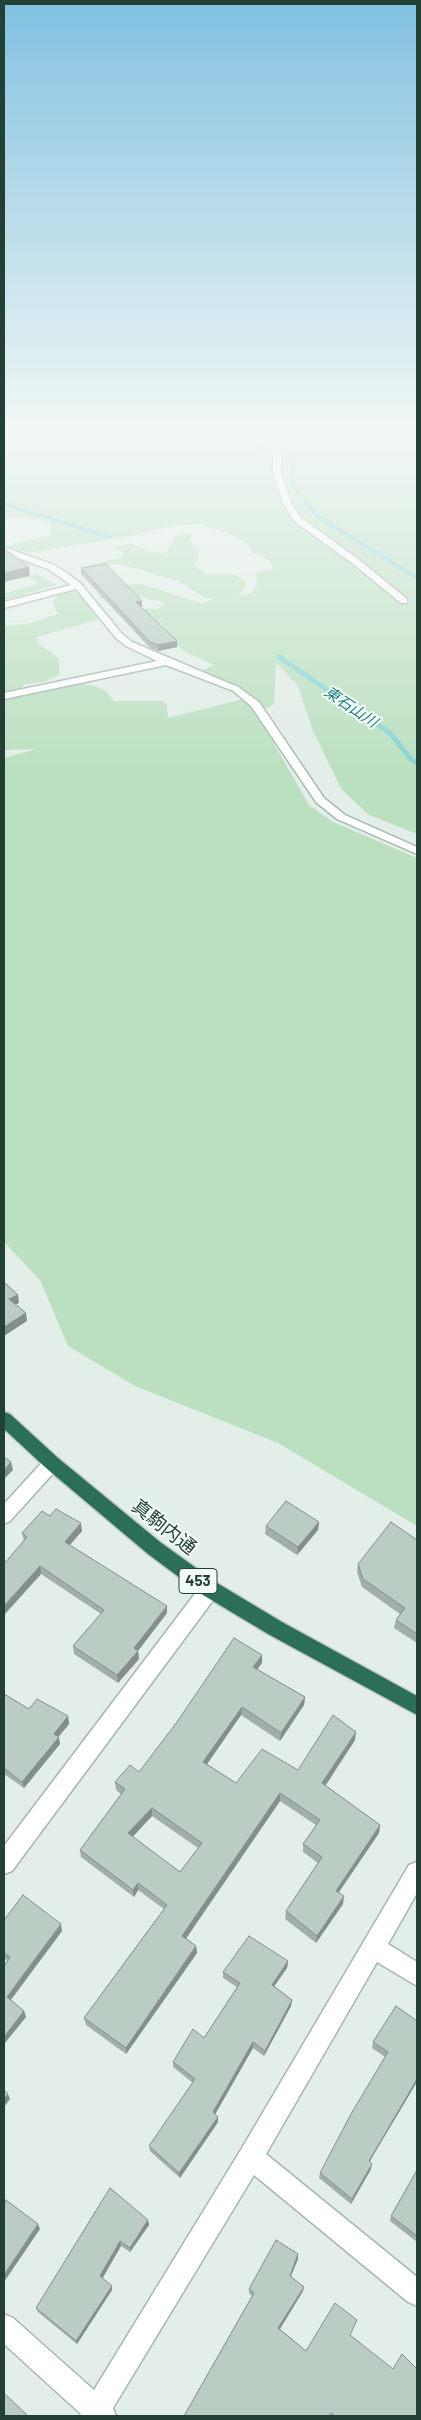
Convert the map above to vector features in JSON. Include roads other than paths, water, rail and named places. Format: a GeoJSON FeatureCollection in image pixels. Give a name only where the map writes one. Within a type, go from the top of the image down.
{"type":"FeatureCollection","features":[{"type":"Feature","properties":{"kind":"highway","name":"真駒内通"},"geometry":{"type":"LineString","coordinates":[[4,1419],[52,1463],[154,1548],[210,1589],[275,1628],[417,1706]]}},
{"type":"Feature","properties":{"kind":"street"},"geometry":{"type":"LineString","coordinates":[[334,546],[404,601]]}},
{"type":"Feature","properties":{"kind":"street"},"geometry":{"type":"LineString","coordinates":[[4,550],[51,567],[78,586],[129,644],[167,662],[235,688],[255,704],[320,800],[341,817],[417,851]]}},
{"type":"Feature","properties":{"kind":"street"},"geometry":{"type":"LineString","coordinates":[[4,606],[78,586]]}},
{"type":"Feature","properties":{"kind":"street"},"geometry":{"type":"LineString","coordinates":[[4,696],[167,662]]}},
{"type":"Feature","properties":{"kind":"street"},"geometry":{"type":"LineString","coordinates":[[4,1516],[52,1463]]}},
{"type":"Feature","properties":{"kind":"street"},"geometry":{"type":"LineString","coordinates":[[4,1863],[210,1589]]}},
{"type":"Feature","properties":{"kind":"street"},"geometry":{"type":"LineString","coordinates":[[4,2327],[98,2414],[417,1873]]}},
{"type":"Feature","properties":{"kind":"street"},"geometry":{"type":"LineString","coordinates":[[373,1947],[417,1975]]}},
{"type":"Feature","properties":{"kind":"street"},"geometry":{"type":"LineString","coordinates":[[250,2157],[417,2293]]}},
{"type":"Feature","properties":{"kind":"waterway"},"geometry":{"type":"LineString","coordinates":[[365,546],[417,578]]}},
{"type":"Feature","properties":{"kind":"waterway","name":"東石山川"},"geometry":{"type":"LineString","coordinates":[[279,657],[390,733],[410,758],[417,763]]}}]}
